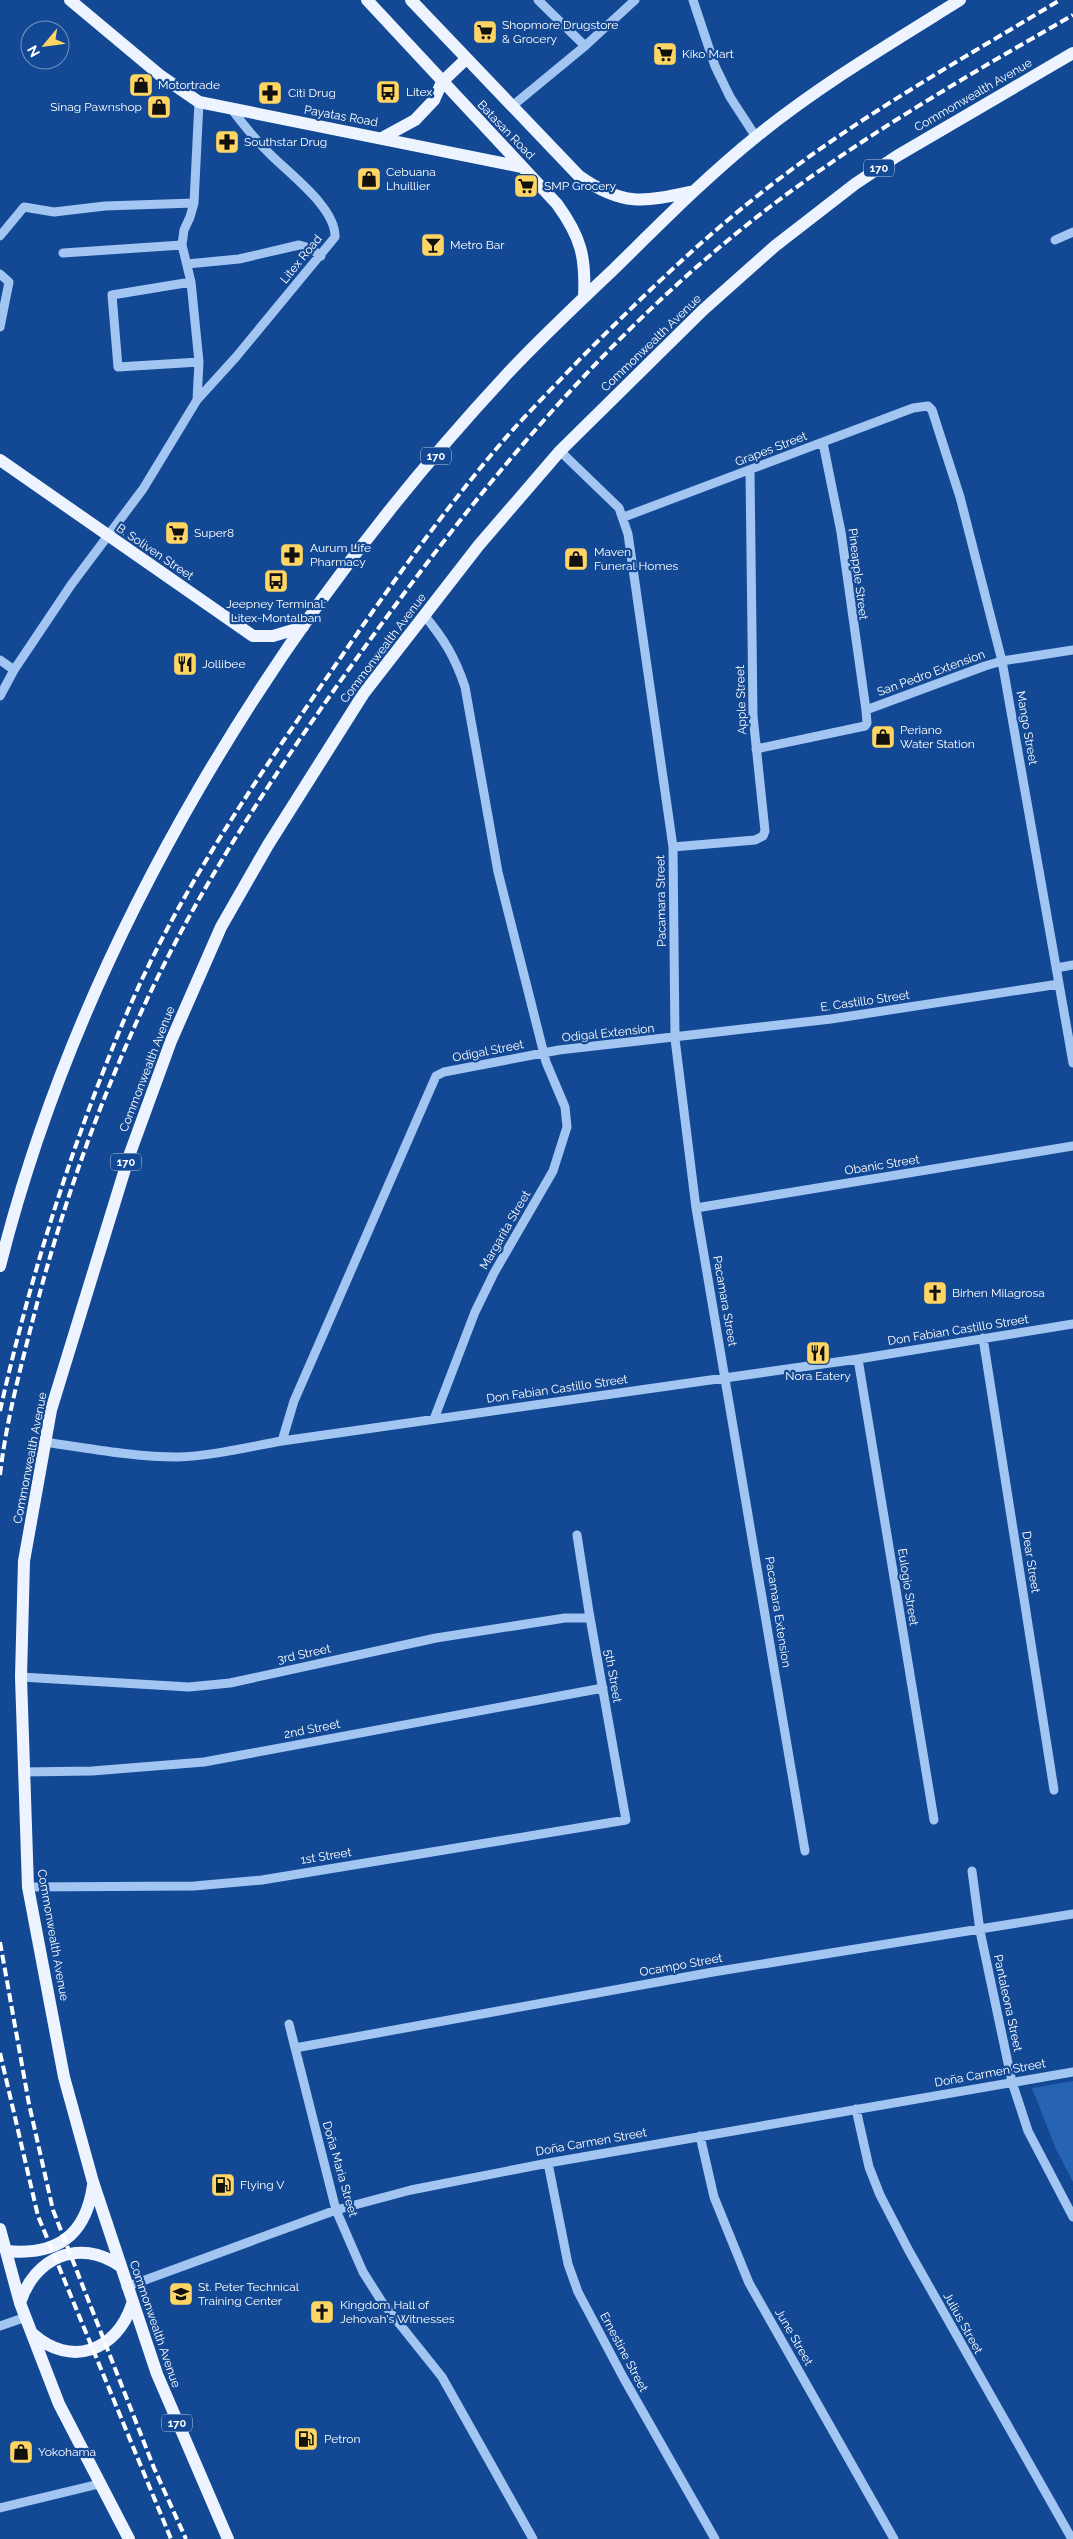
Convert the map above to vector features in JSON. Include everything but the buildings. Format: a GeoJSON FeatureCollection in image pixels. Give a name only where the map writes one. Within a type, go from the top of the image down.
{"type":"FeatureCollection","features":[{"type":"Feature","properties":{"kind":"main road","name":"Payatas Road"},"geometry":{"type":"LineString","coordinates":[[70,0],[161,76],[199,102],[233,111],[382,138],[522,167]]}},
{"type":"Feature","properties":{"kind":"main road","name":"Batasan Road"},"geometry":{"type":"LineString","coordinates":[[367,0],[557,204],[580,242],[584,260],[584,298]]}},
{"type":"Feature","properties":{"kind":"main road","name":"Batasan Road"},"geometry":{"type":"LineString","coordinates":[[411,0],[511,107],[579,176],[599,190],[619,198],[642,201],[694,191]]}},
{"type":"Feature","properties":{"kind":"main road","name":"170"},"geometry":{"type":"LineString","coordinates":[[0,1266],[47,1112],[91,1005],[145,886],[213,764],[302,627],[357,553],[459,429],[508,373],[694,191],[756,137],[818,91],[960,0]]}},
{"type":"Feature","properties":{"kind":"main road","name":"Commonwealth Avenue"},"geometry":{"type":"LineString","coordinates":[[228,2539],[182,2438],[126,2287],[93,2182],[64,2077],[28,1887],[23,1772],[24,1561],[44,1442],[52,1410],[128,1156],[171,1041],[221,927],[268,845],[364,693],[478,545],[560,451],[703,310],[812,216],[897,156],[1073,53]]}},
{"type":"Feature","properties":{"kind":"main road"},"geometry":{"type":"LineString","coordinates":[[382,138],[415,120],[434,100],[442,82],[466,59]]}},
{"type":"Feature","properties":{"kind":"main road","name":"B. Soliven Street"},"geometry":{"type":"LineString","coordinates":[[0,460],[253,636],[273,636],[302,627]]}},
{"type":"Feature","properties":{"kind":"main road"},"geometry":{"type":"LineString","coordinates":[[7,2251],[38,2251],[63,2241],[85,2216],[93,2182]]}},
{"type":"Feature","properties":{"kind":"main road"},"geometry":{"type":"LineString","coordinates":[[0,2228],[20,2303],[59,2404],[129,2539]]}},
{"type":"Feature","properties":{"kind":"main road"},"geometry":{"type":"LineString","coordinates":[[20,2303],[33,2274],[60,2257],[89,2253],[102,2256],[120,2266]]}},
{"type":"Feature","properties":{"kind":"main road"},"geometry":{"type":"LineString","coordinates":[[31,2333],[44,2343],[58,2350],[74,2352],[90,2350],[105,2344],[116,2334],[125,2321],[132,2304]]}},
{"type":"Feature","properties":{"kind":"street"},"geometry":{"type":"LineString","coordinates":[[538,0],[585,46]]}},
{"type":"Feature","properties":{"kind":"street"},"geometry":{"type":"LineString","coordinates":[[511,107],[585,46],[635,0]]}},
{"type":"Feature","properties":{"kind":"street"},"geometry":{"type":"LineString","coordinates":[[693,0],[715,66],[730,97],[756,137]]}},
{"type":"Feature","properties":{"kind":"street"},"geometry":{"type":"LineString","coordinates":[[197,400],[199,362],[191,282],[182,245],[184,230],[194,203],[199,102]]}},
{"type":"Feature","properties":{"kind":"street","name":"Litex Road"},"geometry":{"type":"LineString","coordinates":[[0,696],[14,670],[107,535],[143,489],[197,400],[321,256],[335,237],[336,228],[326,210],[254,138],[233,111]]}},
{"type":"Feature","properties":{"kind":"street"},"geometry":{"type":"LineString","coordinates":[[0,236],[24,207],[54,212],[105,206],[194,203]]}},
{"type":"Feature","properties":{"kind":"street"},"geometry":{"type":"LineString","coordinates":[[1055,240],[1073,232]]}},
{"type":"Feature","properties":{"kind":"street"},"geometry":{"type":"LineString","coordinates":[[63,252],[182,245]]}},
{"type":"Feature","properties":{"kind":"street"},"geometry":{"type":"LineString","coordinates":[[186,264],[239,259],[299,245],[310,248],[321,256]]}},
{"type":"Feature","properties":{"kind":"street"},"geometry":{"type":"LineString","coordinates":[[0,274],[9,282],[0,326]]}},
{"type":"Feature","properties":{"kind":"street"},"geometry":{"type":"LineString","coordinates":[[191,282],[112,295],[118,367],[199,362]]}},
{"type":"Feature","properties":{"kind":"street","name":"Grapes Street"},"geometry":{"type":"LineString","coordinates":[[624,517],[914,408],[928,406]]}},
{"type":"Feature","properties":{"kind":"street","name":"Mango Street"},"geometry":{"type":"LineString","coordinates":[[928,406],[936,417],[960,497],[1002,661],[1073,1063]]}},
{"type":"Feature","properties":{"kind":"street","name":"Pineapple Street"},"geometry":{"type":"LineString","coordinates":[[823,443],[841,532],[866,710]]}},
{"type":"Feature","properties":{"kind":"street","name":"Pacamara Street"},"geometry":{"type":"LineString","coordinates":[[560,451],[619,508],[624,517],[628,534],[673,847],[675,1039],[696,1208],[726,1377]]}},
{"type":"Feature","properties":{"kind":"street","name":"Apple Street"},"geometry":{"type":"LineString","coordinates":[[673,847],[754,840],[763,836],[765,826],[756,750],[752,684],[750,471]]}},
{"type":"Feature","properties":{"kind":"street","name":"Odigal Street"},"geometry":{"type":"LineString","coordinates":[[282,1441],[294,1401],[436,1076],[444,1072],[544,1054],[498,872],[465,687],[458,664],[446,643],[424,615]]}},
{"type":"Feature","properties":{"kind":"street","name":"San Pedro Extension"},"geometry":{"type":"LineString","coordinates":[[756,750],[864,726],[867,723],[866,710],[1002,661],[1073,650]]}},
{"type":"Feature","properties":{"kind":"street"},"geometry":{"type":"LineString","coordinates":[[0,660],[14,670]]}},
{"type":"Feature","properties":{"kind":"street"},"geometry":{"type":"LineString","coordinates":[[1056,968],[1073,965]]}},
{"type":"Feature","properties":{"kind":"street","name":"E. Castillo Street"},"geometry":{"type":"LineString","coordinates":[[675,1039],[831,1019],[1059,984]]}},
{"type":"Feature","properties":{"kind":"street","name":"Odigal Extension"},"geometry":{"type":"LineString","coordinates":[[544,1054],[675,1039]]}},
{"type":"Feature","properties":{"kind":"street","name":"Margarita Street"},"geometry":{"type":"LineString","coordinates":[[434,1419],[475,1312],[494,1273],[554,1171],[565,1135],[567,1127],[566,1107],[544,1054]]}},
{"type":"Feature","properties":{"kind":"street","name":"Obanic Street"},"geometry":{"type":"LineString","coordinates":[[696,1208],[1073,1146]]}},
{"type":"Feature","properties":{"kind":"street","name":"Don Fabian Castillo Street"},"geometry":{"type":"LineString","coordinates":[[44,1442],[177,1457],[858,1359],[1073,1324]]}},
{"type":"Feature","properties":{"kind":"street","name":"Dear Street"},"geometry":{"type":"LineString","coordinates":[[983,1338],[1054,1790]]}},
{"type":"Feature","properties":{"kind":"street","name":"Eulogio Street"},"geometry":{"type":"LineString","coordinates":[[858,1359],[934,1820]]}},
{"type":"Feature","properties":{"kind":"street","name":"Pacamara Extension"},"geometry":{"type":"LineString","coordinates":[[726,1377],[805,1851]]}},
{"type":"Feature","properties":{"kind":"street","name":"5th Street"},"geometry":{"type":"LineString","coordinates":[[577,1535],[626,1820]]}},
{"type":"Feature","properties":{"kind":"street","name":"3rd Street"},"geometry":{"type":"LineString","coordinates":[[22,1676],[189,1687],[230,1683],[436,1638],[565,1618],[590,1618]]}},
{"type":"Feature","properties":{"kind":"street","name":"2nd Street"},"geometry":{"type":"LineString","coordinates":[[23,1772],[92,1771],[204,1762],[603,1688]]}},
{"type":"Feature","properties":{"kind":"street","name":"1st Street"},"geometry":{"type":"LineString","coordinates":[[28,1887],[194,1886],[262,1880],[626,1820]]}},
{"type":"Feature","properties":{"kind":"street","name":"Pantaleona Street"},"geometry":{"type":"LineString","coordinates":[[972,1871],[980,1931],[1012,2082],[1028,2131],[1073,2217]]}},
{"type":"Feature","properties":{"kind":"street","name":"Ocampo Street"},"geometry":{"type":"LineString","coordinates":[[295,2048],[712,1972],[980,1931],[1073,1914]]}},
{"type":"Feature","properties":{"kind":"street","name":"Doña Maria Street"},"geometry":{"type":"LineString","coordinates":[[289,2024],[336,2210],[363,2272],[382,2302],[442,2377],[533,2539]]}},
{"type":"Feature","properties":{"kind":"street","name":"Doña Carmen Street"},"geometry":{"type":"LineString","coordinates":[[126,2287],[336,2210],[411,2190],[548,2163],[1073,2072]]}},
{"type":"Feature","properties":{"kind":"street","name":"Julius Street"},"geometry":{"type":"LineString","coordinates":[[856,2109],[869,2167],[880,2195],[909,2252],[1072,2539]]}},
{"type":"Feature","properties":{"kind":"street","name":"June Street"},"geometry":{"type":"LineString","coordinates":[[700,2136],[714,2197],[749,2283],[894,2539]]}},
{"type":"Feature","properties":{"kind":"street","name":"Ernestine Street"},"geometry":{"type":"LineString","coordinates":[[548,2163],[568,2264],[578,2292],[623,2377],[715,2539]]}},
{"type":"Feature","properties":{"kind":"street"},"geometry":{"type":"LineString","coordinates":[[0,2326],[26,2317]]}},
{"type":"Feature","properties":{"kind":"street"},"geometry":{"type":"LineString","coordinates":[[0,2508],[99,2484]]}},
{"type":"Feature","properties":{"kind":"shaded area"},"geometry":{"type":"Polygon","coordinates":[[[1073,2081],[1073,2182],[1056,2149],[1032,2088],[1073,2081]]]}},
{"type":"Feature","properties":{"kind":"railway"},"geometry":{"type":"LineString","coordinates":[[0,1411],[38,1262],[69,1164],[124,1020],[143,978],[185,897],[232,819],[330,673],[420,545],[502,442],[524,418],[579,360],[713,232],[796,166],[870,115],[1060,0]]}},
{"type":"Feature","properties":{"kind":"railway"},"geometry":{"type":"LineString","coordinates":[[0,1475],[14,1396],[47,1266],[63,1213],[100,1108],[144,1006],[194,908],[236,837],[327,700],[418,574],[510,460],[558,405],[660,300],[714,252],[771,206],[881,129],[957,82],[1073,15]]}},
{"type":"Feature","properties":{"kind":"railway"},"geometry":{"type":"LineString","coordinates":[[0,1942],[29,2104],[53,2210],[154,2468],[186,2539]]}},
{"type":"Feature","properties":{"kind":"railway"},"geometry":{"type":"LineString","coordinates":[[0,2053],[38,2216],[171,2539]]}},
{"type":"Feature","properties":{"kind":"place","name":"Shopmore Drugstore & Grocery"},"geometry":{"type":"Point","coordinates":[485,32]}},
{"type":"Feature","properties":{"kind":"place","name":"Kiko Mart"},"geometry":{"type":"Point","coordinates":[665,54]}},
{"type":"Feature","properties":{"kind":"place","name":"Motortrade"},"geometry":{"type":"Point","coordinates":[141,85]}},
{"type":"Feature","properties":{"kind":"place","name":"Litex"},"geometry":{"type":"Point","coordinates":[388,92]}},
{"type":"Feature","properties":{"kind":"place","name":"Citi Drug"},"geometry":{"type":"Point","coordinates":[270,93]}},
{"type":"Feature","properties":{"kind":"place","name":"Sinag Pawnshop"},"geometry":{"type":"Point","coordinates":[159,107]}},
{"type":"Feature","properties":{"kind":"place","name":"Southstar Drug"},"geometry":{"type":"Point","coordinates":[227,142]}},
{"type":"Feature","properties":{"kind":"place","name":"Cebuana Lhuillier"},"geometry":{"type":"Point","coordinates":[369,179]}},
{"type":"Feature","properties":{"kind":"place","name":"SMP Grocery"},"geometry":{"type":"Point","coordinates":[526,186]}},
{"type":"Feature","properties":{"kind":"place","name":"Metro Bar"},"geometry":{"type":"Point","coordinates":[433,245]}},
{"type":"Feature","properties":{"kind":"place","name":"Super8"},"geometry":{"type":"Point","coordinates":[177,533]}},
{"type":"Feature","properties":{"kind":"place","name":"Aurum Life Pharmacy"},"geometry":{"type":"Point","coordinates":[292,555]}},
{"type":"Feature","properties":{"kind":"place","name":"Maven Funeral Homes"},"geometry":{"type":"Point","coordinates":[576,559]}},
{"type":"Feature","properties":{"kind":"place","name":"Jeepney Terminal: Litex-Montalban"},"geometry":{"type":"Point","coordinates":[276,581]}},
{"type":"Feature","properties":{"kind":"place","name":"Jollibee"},"geometry":{"type":"Point","coordinates":[185,664]}},
{"type":"Feature","properties":{"kind":"place","name":"Periano Water Station"},"geometry":{"type":"Point","coordinates":[883,737]}},
{"type":"Feature","properties":{"kind":"place","name":"Birhen Milagrosa"},"geometry":{"type":"Point","coordinates":[935,1293]}},
{"type":"Feature","properties":{"kind":"place","name":"Nora Eatery"},"geometry":{"type":"Point","coordinates":[818,1353]}},
{"type":"Feature","properties":{"kind":"place","name":"Flying V"},"geometry":{"type":"Point","coordinates":[223,2185]}},
{"type":"Feature","properties":{"kind":"place","name":"St. Peter Technical Training Center"},"geometry":{"type":"Point","coordinates":[181,2294]}},
{"type":"Feature","properties":{"kind":"place","name":"Kingdom Hall of Jehovah's Witnesses"},"geometry":{"type":"Point","coordinates":[322,2312]}},
{"type":"Feature","properties":{"kind":"place","name":"Petron"},"geometry":{"type":"Point","coordinates":[306,2439]}},
{"type":"Feature","properties":{"kind":"place","name":"Yokohama"},"geometry":{"type":"Point","coordinates":[21,2452]}}]}
